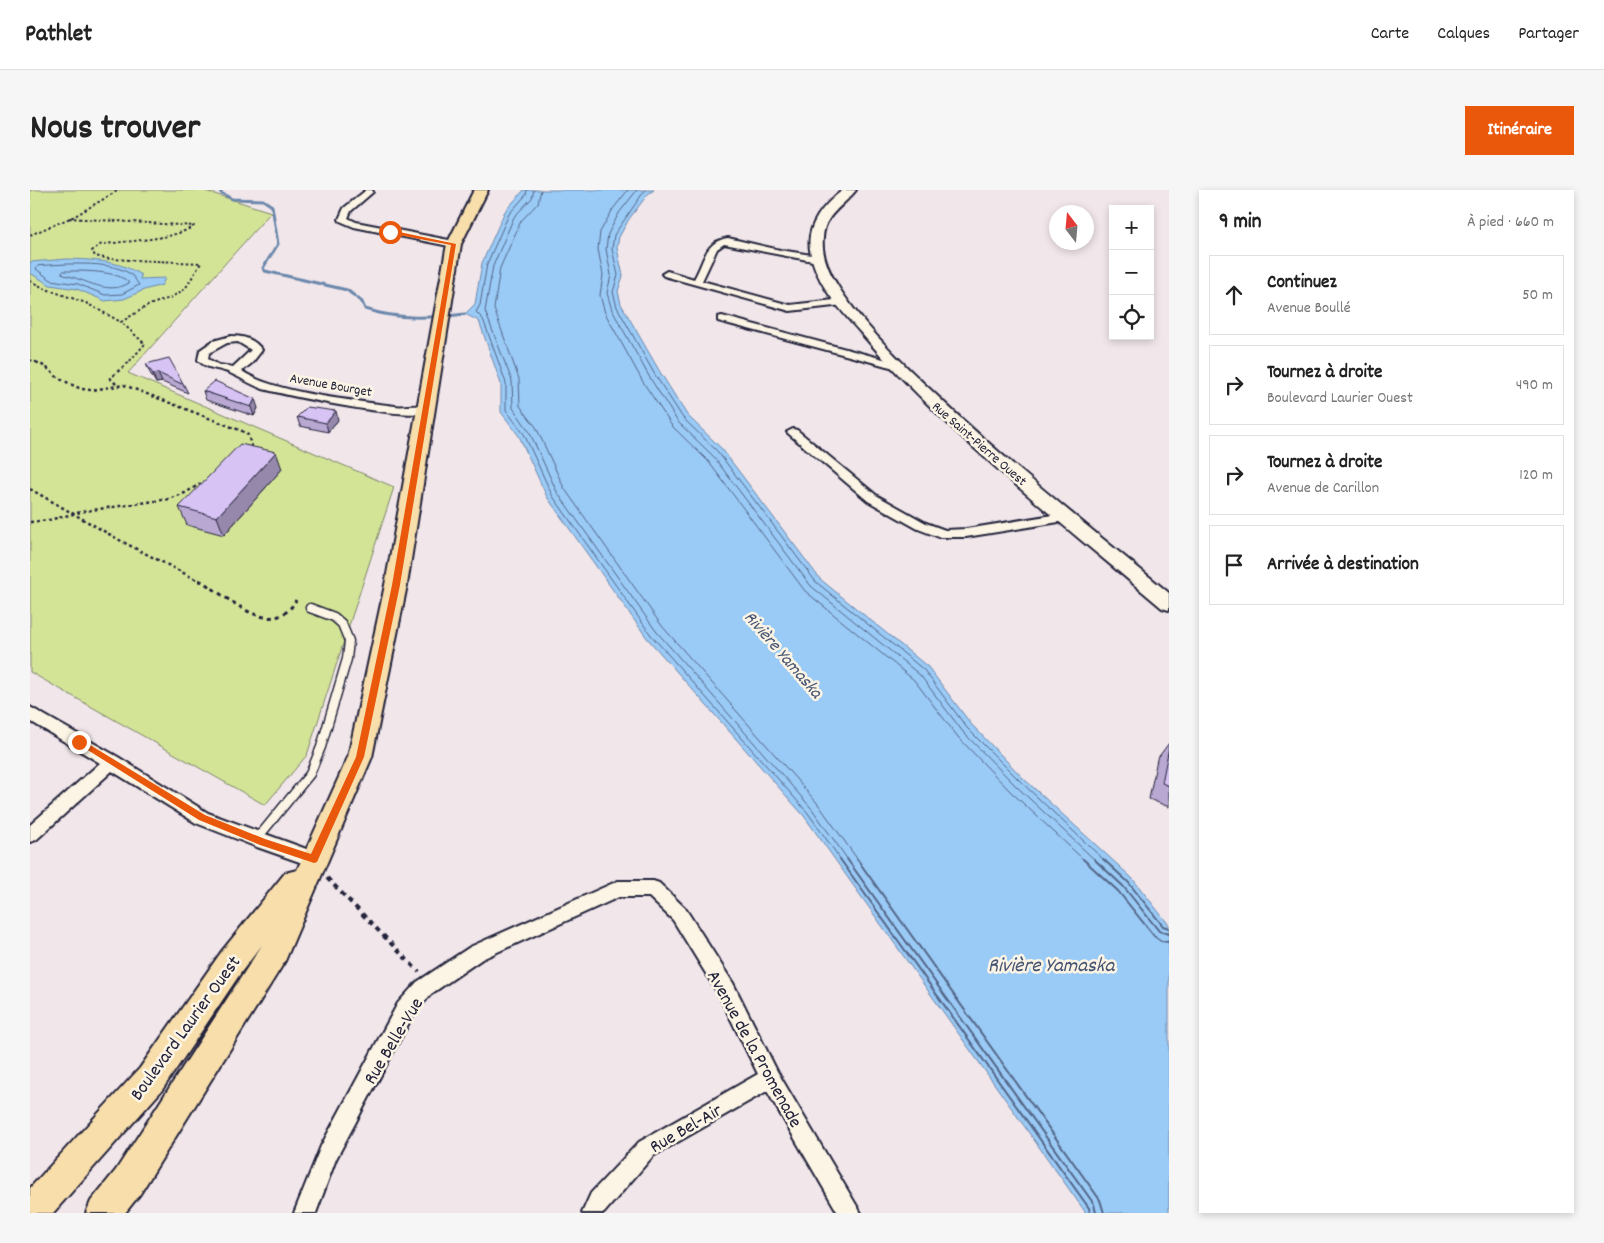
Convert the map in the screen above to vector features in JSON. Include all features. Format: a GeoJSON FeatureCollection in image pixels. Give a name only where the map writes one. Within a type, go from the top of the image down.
{"type":"FeatureCollection","features":[{"type":"Feature","properties":{"kind":"main road","name":"Boulevard Laurier Ouest"},"geometry":{"type":"LineString","coordinates":[[103,1213],[128,1182],[275,951],[360,757],[396,585],[454,244],[475,198],[481,190]]}},
{"type":"Feature","properties":{"kind":"main road","name":"Boulevard Laurier Ouest"},"geometry":{"type":"LineString","coordinates":[[30,1213],[151,1079],[232,962],[314,859]]}},
{"type":"Feature","properties":{"kind":"main road"},"geometry":{"type":"LineString","coordinates":[[116,1213],[128,1182]]}},
{"type":"Feature","properties":{"kind":"street"},"geometry":{"type":"LineString","coordinates":[[368,190],[369,192],[347,210],[343,219],[354,224],[454,244]]}},
{"type":"Feature","properties":{"kind":"street","name":"Rue Saint-Pierre Ouest"},"geometry":{"type":"LineString","coordinates":[[850,190],[840,197],[822,216],[816,239],[818,259],[826,280],[898,366],[930,400],[1065,517],[1169,603]]}},
{"type":"Feature","properties":{"kind":"street"},"geometry":{"type":"LineString","coordinates":[[697,282],[715,244],[721,241],[728,240],[780,254],[818,259]]}},
{"type":"Feature","properties":{"kind":"street"},"geometry":{"type":"LineString","coordinates":[[667,274],[790,308],[843,302]]}},
{"type":"Feature","properties":{"kind":"street"},"geometry":{"type":"LineString","coordinates":[[722,319],[898,366]]}},
{"type":"Feature","properties":{"kind":"street","name":"Avenue Bourget"},"geometry":{"type":"LineString","coordinates":[[235,371],[248,361],[257,350],[252,343],[240,338],[223,340],[204,352],[203,360],[216,367],[235,371],[245,378],[266,386],[312,397],[397,410],[426,410]]}},
{"type":"Feature","properties":{"kind":"street"},"geometry":{"type":"LineString","coordinates":[[793,432],[872,498],[922,526],[944,534],[966,533],[1065,517]]}},
{"type":"Feature","properties":{"kind":"street"},"geometry":{"type":"LineString","coordinates":[[30,713],[202,818],[256,840],[314,859]]}},
{"type":"Feature","properties":{"kind":"street"},"geometry":{"type":"LineString","coordinates":[[30,836],[112,762]]}},
{"type":"Feature","properties":{"kind":"street","name":"Rue Belle-Vue"},"geometry":{"type":"LineString","coordinates":[[305,1213],[328,1153],[401,1018],[424,988],[476,953],[618,889],[653,889]]}},
{"type":"Feature","properties":{"kind":"street","name":"Avenue de la Promenade"},"geometry":{"type":"LineString","coordinates":[[653,889],[679,914],[720,981],[770,1078],[850,1213]]}},
{"type":"Feature","properties":{"kind":"street","name":"Rue Bel-Air"},"geometry":{"type":"LineString","coordinates":[[593,1213],[599,1201],[646,1149],[770,1078]]}},
{"type":"Feature","properties":{"kind":"lane"},"geometry":{"type":"LineString","coordinates":[[256,840],[310,774],[321,747],[347,658],[349,640],[342,624],[334,617],[310,608]]}},
{"type":"Feature","properties":{"kind":"path"},"geometry":{"type":"LineString","coordinates":[[30,234],[76,217],[117,190]]}},
{"type":"Feature","properties":{"kind":"path"},"geometry":{"type":"LineString","coordinates":[[69,218],[194,226],[190,230],[173,234],[100,245],[92,251],[95,256],[109,259],[201,263],[184,289],[170,298],[149,305],[121,322]]}},
{"type":"Feature","properties":{"kind":"path"},"geometry":{"type":"LineString","coordinates":[[30,281],[41,288],[64,294],[92,305],[121,322],[145,344],[130,361],[110,378],[116,384],[245,432],[253,445],[253,452],[249,456]]}},
{"type":"Feature","properties":{"kind":"path"},"geometry":{"type":"LineString","coordinates":[[30,360],[42,363],[56,377],[84,390],[101,389],[116,384]]}},
{"type":"Feature","properties":{"kind":"path"},"geometry":{"type":"LineString","coordinates":[[30,522],[169,498],[185,493],[209,480]]}},
{"type":"Feature","properties":{"kind":"path"},"geometry":{"type":"LineString","coordinates":[[30,489],[123,542],[204,583],[251,612],[270,619],[282,615],[292,607],[296,600]]}},
{"type":"Feature","properties":{"kind":"path"},"geometry":{"type":"LineString","coordinates":[[314,859],[331,884],[430,984]]}},
{"type":"Feature","properties":{"kind":"green space"},"geometry":{"type":"Polygon","coordinates":[[[30,190],[202,190],[271,212],[128,373],[394,487],[307,755],[265,805],[30,672],[30,190]]]}},
{"type":"Feature","properties":{"kind":"water","name":"Rivière Yamaska"},"geometry":{"type":"Polygon","coordinates":[[[524,190],[654,190],[648,194],[629,219],[619,237],[617,248],[623,276],[618,291],[621,304],[687,415],[722,449],[820,579],[928,667],[971,724],[1023,778],[1132,878],[1169,925],[1169,1213],[1086,1213],[804,816],[647,638],[547,497],[519,436],[501,412],[501,384],[479,321],[465,314],[475,304],[482,263],[505,211],[524,190]]]}},
{"type":"Feature","properties":{"kind":"water"},"geometry":{"type":"Polygon","coordinates":[[[67,259],[96,261],[124,266],[141,275],[140,279],[165,278],[162,285],[144,290],[124,299],[105,301],[77,289],[50,285],[30,273],[30,262],[67,259]]]}},
{"type":"Feature","properties":{"kind":"building"},"geometry":{"type":"Polygon","coordinates":[[[169,358],[184,385],[158,373],[153,374],[146,364],[169,358]]]}},
{"type":"Feature","properties":{"kind":"building"},"geometry":{"type":"Polygon","coordinates":[[[215,381],[255,399],[251,407],[203,391],[215,381]]]}},
{"type":"Feature","properties":{"kind":"building"},"geometry":{"type":"Polygon","coordinates":[[[307,407],[336,411],[326,423],[297,417],[307,407]]]}},
{"type":"Feature","properties":{"kind":"building"},"geometry":{"type":"Polygon","coordinates":[[[240,444],[276,452],[217,517],[179,507],[240,444]]]}},
{"type":"Feature","properties":{"kind":"building"},"geometry":{"type":"Polygon","coordinates":[[[1169,747],[1169,786],[1162,783],[1169,747]]]}},
{"type":"Feature","properties":{"kind":"waterway"},"geometry":{"type":"LineString","coordinates":[[220,190],[221,193],[232,199],[263,200],[272,206],[278,244],[263,268],[265,271],[347,290],[362,302],[365,309],[377,313],[415,317],[465,314]]}},
{"type":"Feature","properties":{"kind":"route"},"geometry":{"type":"LineString","coordinates":[[79,742],[202,818],[314,859],[360,757],[396,585],[454,244],[390,232]]}}]}
